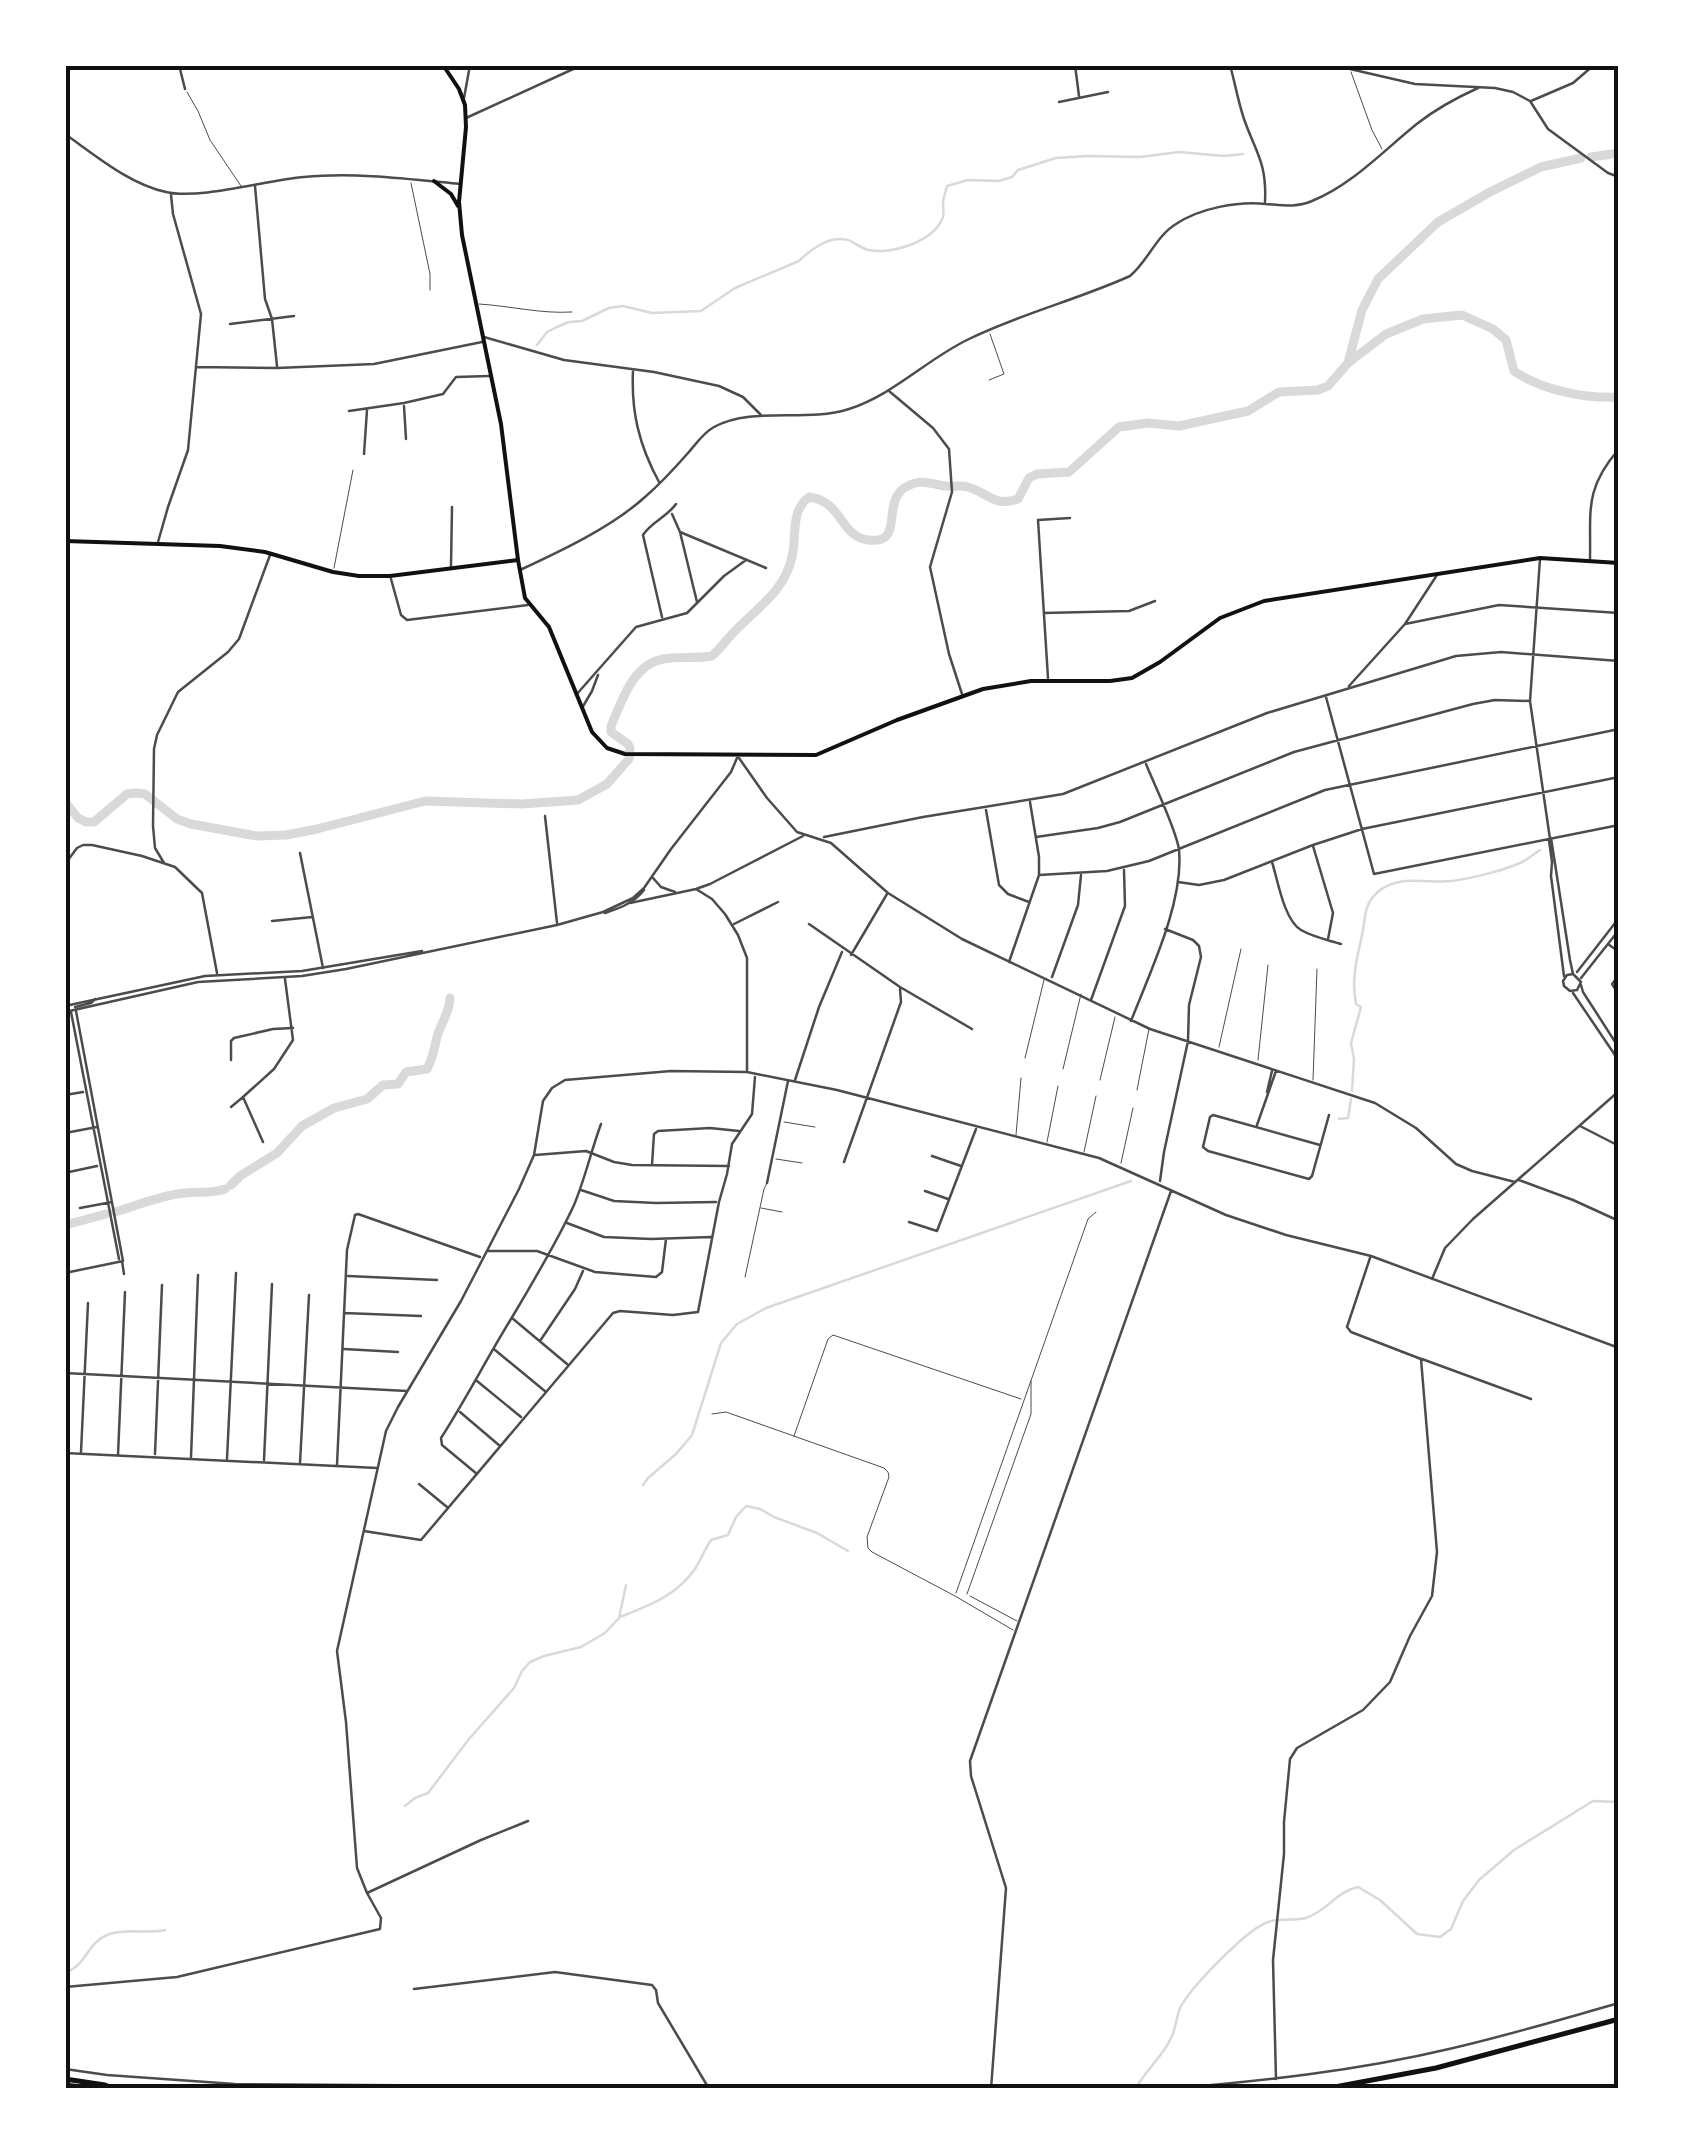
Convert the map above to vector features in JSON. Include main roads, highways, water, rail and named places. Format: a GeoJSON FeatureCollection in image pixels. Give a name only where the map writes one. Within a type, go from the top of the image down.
{"type":"FeatureCollection","features":[{"type":"Feature","properties":{"kind":"highway"},"geometry":{"type":"LineString","coordinates":[[1324,2089],[1436,2068],[1619,2019]]}},
{"type":"Feature","properties":{"kind":"highway"},"geometry":{"type":"LineString","coordinates":[[65,2082],[97,2089]]}},
{"type":"Feature","properties":{"kind":"highway"},"geometry":{"type":"LineString","coordinates":[[65,2082],[115,2089]]}},
{"type":"Feature","properties":{"kind":"main road"},"geometry":{"type":"LineString","coordinates":[[443,65],[464,100],[460,211],[507,468],[522,591],[549,627],[596,739],[610,750],[625,754],[816,755],[962,695],[1016,682],[1124,680],[1145,672],[1220,618],[1253,604],[1540,558],[1619,563]]}},
{"type":"Feature","properties":{"kind":"main road"},"geometry":{"type":"LineString","coordinates":[[434,181],[451,194],[460,211]]}},
{"type":"Feature","properties":{"kind":"main road"},"geometry":{"type":"LineString","coordinates":[[65,541],[220,546],[359,576],[390,576],[518,560]]}},
{"type":"Feature","properties":{"kind":"waterway"},"geometry":{"type":"LineString","coordinates":[[537,345],[547,332],[609,308],[623,306],[652,313],[701,311],[735,288],[799,261],[818,246],[834,240],[847,240],[877,251],[911,245],[938,226],[947,186],[968,180],[999,181],[1012,177],[1018,170],[1056,158],[1140,157],[1179,152],[1243,154]]}},
{"type":"Feature","properties":{"kind":"waterway"},"geometry":{"type":"LineString","coordinates":[[1591,157],[1619,153]]}},
{"type":"Feature","properties":{"kind":"waterway"},"geometry":{"type":"LineString","coordinates":[[1348,363],[1362,310],[1378,279],[1438,222],[1541,167],[1581,158]]}},
{"type":"Feature","properties":{"kind":"waterway"},"geometry":{"type":"LineString","coordinates":[[65,802],[78,818],[94,822],[127,794],[145,794],[177,819],[257,836],[317,829],[425,801],[522,804],[578,800],[607,784],[629,759],[628,744],[611,732],[611,726],[624,695],[643,668],[663,659],[712,656],[778,587],[792,557],[799,509],[809,497],[828,505],[851,532],[868,540],[887,535],[896,497],[915,483],[968,487],[1003,501],[1018,499],[1029,478],[1069,472],[1119,427],[1148,423],[1179,426],[1248,411],[1279,392],[1318,390],[1328,386],[1348,363],[1386,334],[1423,319],[1462,315],[1493,329],[1506,340],[1514,371],[1525,378],[1564,392],[1619,397]]}},
{"type":"Feature","properties":{"kind":"waterway"},"geometry":{"type":"LineString","coordinates":[[1352,1091],[1351,1043],[1361,1007],[1356,1004],[1354,977],[1372,898],[1399,882],[1452,881],[1496,871],[1523,862],[1540,850]]}},
{"type":"Feature","properties":{"kind":"waterway"},"geometry":{"type":"LineString","coordinates":[[231,1185],[277,1153],[302,1126],[334,1108],[367,1099],[383,1085],[398,1084],[406,1072],[427,1069],[450,998]]}},
{"type":"Feature","properties":{"kind":"waterway"},"geometry":{"type":"LineString","coordinates":[[1339,1119],[1348,1118],[1351,1099]]}},
{"type":"Feature","properties":{"kind":"waterway"},"geometry":{"type":"LineString","coordinates":[[643,1485],[692,1435],[721,1343],[737,1324],[766,1308],[1131,1181]]}},
{"type":"Feature","properties":{"kind":"waterway"},"geometry":{"type":"LineString","coordinates":[[115,1212],[168,1196],[225,1189]]}},
{"type":"Feature","properties":{"kind":"waterway"},"geometry":{"type":"LineString","coordinates":[[65,1225],[106,1214]]}},
{"type":"Feature","properties":{"kind":"waterway"},"geometry":{"type":"LineString","coordinates":[[620,1617],[652,1604],[679,1586],[695,1569],[711,1540],[728,1535],[746,1506],[817,1533],[848,1551]]}},
{"type":"Feature","properties":{"kind":"waterway"},"geometry":{"type":"LineString","coordinates":[[405,1806],[428,1793],[514,1688],[530,1662],[581,1647],[605,1633],[619,1618],[626,1585]]}},
{"type":"Feature","properties":{"kind":"waterway"},"geometry":{"type":"LineString","coordinates":[[1136,2088],[1168,2045],[1180,2008],[1195,1987],[1259,1927],[1272,1921],[1306,1918],[1358,1887],[1380,1900],[1417,1934],[1440,1937],[1451,1929],[1463,1901],[1479,1880],[1514,1850],[1593,1801],[1619,1802]]}},
{"type":"Feature","properties":{"kind":"waterway"},"geometry":{"type":"LineString","coordinates":[[65,1973],[107,1935],[165,1930]]}}]}
